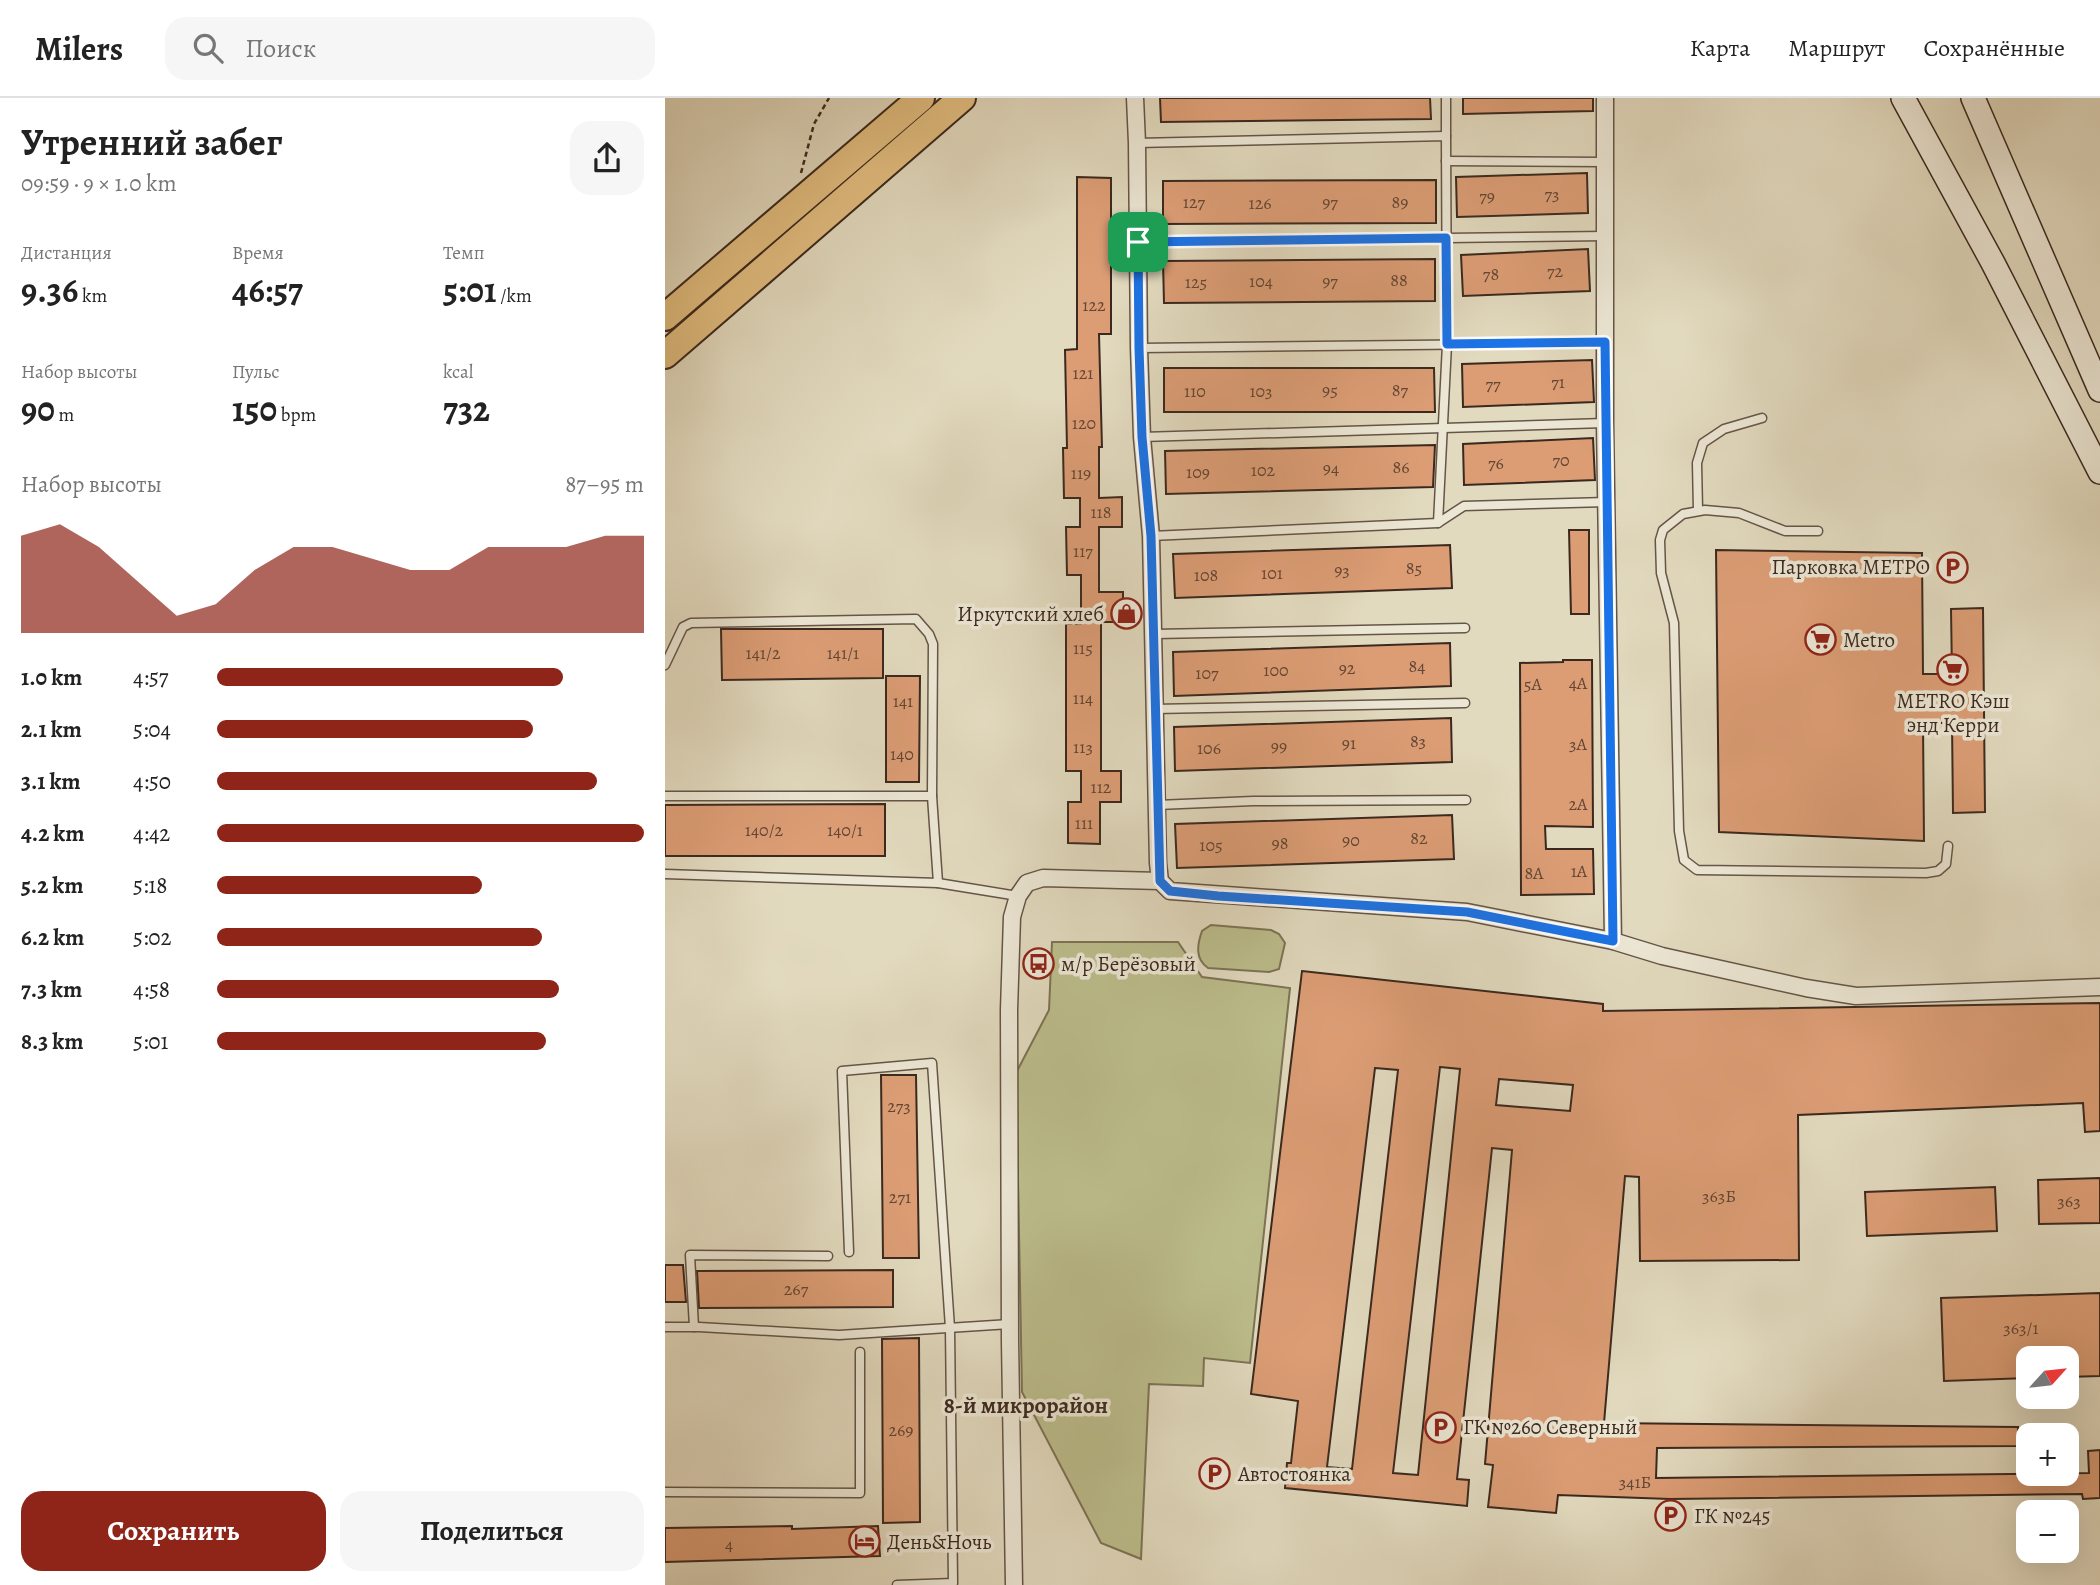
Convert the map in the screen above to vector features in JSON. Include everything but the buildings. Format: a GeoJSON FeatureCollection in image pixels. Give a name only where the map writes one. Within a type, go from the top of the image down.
{"type":"FeatureCollection","features":[{"type":"Feature","properties":{"kind":"main road"},"geometry":{"type":"LineString","coordinates":[[665,317],[921,98]]}},
{"type":"Feature","properties":{"kind":"main road"},"geometry":{"type":"LineString","coordinates":[[665,355],[962,98]]}},
{"type":"Feature","properties":{"kind":"main road"},"geometry":{"type":"LineString","coordinates":[[1903,98],[1993,263],[2100,472]]}},
{"type":"Feature","properties":{"kind":"main road"},"geometry":{"type":"LineString","coordinates":[[1973,98],[2099,383]]}},
{"type":"Feature","properties":{"kind":"street"},"geometry":{"type":"LineString","coordinates":[[1135,98],[1139,348],[1155,634],[1154,709],[1160,881],[1170,891],[1467,912],[1613,941],[1688,962],[1806,988],[1856,996],[2100,987]]}},
{"type":"Feature","properties":{"kind":"street"},"geometry":{"type":"LineString","coordinates":[[1605,98],[1605,423],[1613,941]]}},
{"type":"Feature","properties":{"kind":"street"},"geometry":{"type":"LineString","coordinates":[[1014,1585],[1009,1010],[1012,917],[1018,896],[1027,883],[1043,878],[1160,881]]}},
{"type":"Feature","properties":{"kind":"lane"},"geometry":{"type":"LineString","coordinates":[[1439,523],[1447,344],[1446,98]]}},
{"type":"Feature","properties":{"kind":"lane"},"geometry":{"type":"LineString","coordinates":[[1137,143],[1446,136]]}},
{"type":"Feature","properties":{"kind":"lane"},"geometry":{"type":"LineString","coordinates":[[1446,161],[1604,162]]}},
{"type":"Feature","properties":{"kind":"lane"},"geometry":{"type":"LineString","coordinates":[[1138,242],[1606,236]]}},
{"type":"Feature","properties":{"kind":"lane"},"geometry":{"type":"LineString","coordinates":[[1139,348],[1605,342]]}},
{"type":"Feature","properties":{"kind":"lane"},"geometry":{"type":"LineString","coordinates":[[1697,510],[1697,463],[1703,443],[1724,429],[1762,418]]}},
{"type":"Feature","properties":{"kind":"lane"},"geometry":{"type":"LineString","coordinates":[[1142,437],[1605,423]]}},
{"type":"Feature","properties":{"kind":"lane"},"geometry":{"type":"LineString","coordinates":[[1151,536],[1439,523],[1464,506],[1607,502]]}},
{"type":"Feature","properties":{"kind":"lane"},"geometry":{"type":"LineString","coordinates":[[1818,531],[1785,531],[1739,513],[1697,510],[1668,523],[1661,535],[1661,573],[1674,623],[1681,852],[1687,865],[1697,870],[1926,873],[1938,871],[1946,864],[1948,846]]}},
{"type":"Feature","properties":{"kind":"lane"},"geometry":{"type":"LineString","coordinates":[[665,664],[683,627],[691,623],[916,619],[929,634],[933,644],[932,796],[938,883]]}},
{"type":"Feature","properties":{"kind":"lane"},"geometry":{"type":"LineString","coordinates":[[1155,634],[1465,628]]}},
{"type":"Feature","properties":{"kind":"lane"},"geometry":{"type":"LineString","coordinates":[[1154,709],[1465,703]]}},
{"type":"Feature","properties":{"kind":"lane"},"geometry":{"type":"LineString","coordinates":[[665,796],[932,796]]}},
{"type":"Feature","properties":{"kind":"lane"},"geometry":{"type":"LineString","coordinates":[[1157,805],[1466,800]]}},
{"type":"Feature","properties":{"kind":"lane"},"geometry":{"type":"LineString","coordinates":[[665,874],[938,883],[1018,896]]}},
{"type":"Feature","properties":{"kind":"lane"},"geometry":{"type":"LineString","coordinates":[[849,1252],[842,1071],[932,1063],[950,1328],[953,1583],[897,1585]]}},
{"type":"Feature","properties":{"kind":"lane"},"geometry":{"type":"LineString","coordinates":[[694,1327],[690,1255],[828,1256]]}},
{"type":"Feature","properties":{"kind":"lane"},"geometry":{"type":"LineString","coordinates":[[665,1327],[839,1335],[1010,1324]]}},
{"type":"Feature","properties":{"kind":"lane"},"geometry":{"type":"LineString","coordinates":[[665,1492],[860,1493],[860,1352]]}},
{"type":"Feature","properties":{"kind":"path"},"geometry":{"type":"LineString","coordinates":[[796,205],[808,142],[814,124],[829,98]]}},
{"type":"Feature","properties":{"kind":"green space"},"geometry":{"type":"Polygon","coordinates":[[[1211,925],[1271,930],[1279,934],[1285,943],[1279,969],[1269,972],[1208,968],[1199,956],[1198,946],[1202,931],[1211,925]]]}},
{"type":"Feature","properties":{"kind":"green space"},"geometry":{"type":"Polygon","coordinates":[[[1052,942],[1178,942],[1202,977],[1290,988],[1250,1363],[1204,1358],[1203,1386],[1149,1384],[1141,1559],[1101,1543],[1022,1392],[1016,1073],[1049,1010],[1052,942]]]}},
{"type":"Feature","properties":{"kind":"place","name":"Парковка МЕТРО"},"geometry":{"type":"Point","coordinates":[1953,567]}},
{"type":"Feature","properties":{"kind":"place","name":"Иркутский хлеб"},"geometry":{"type":"Point","coordinates":[1127,614]}},
{"type":"Feature","properties":{"kind":"place","name":"Metro"},"geometry":{"type":"Point","coordinates":[1820,640]}},
{"type":"Feature","properties":{"kind":"place","name":"METRO Кэш энд Керри"},"geometry":{"type":"Point","coordinates":[1953,669]}},
{"type":"Feature","properties":{"kind":"place","name":"м/р Берёзовый"},"geometry":{"type":"Point","coordinates":[1038,964]}},
{"type":"Feature","properties":{"kind":"place","name":"ГК №260 Северный"},"geometry":{"type":"Point","coordinates":[1440,1427]}},
{"type":"Feature","properties":{"kind":"place","name":"Автостоянка"},"geometry":{"type":"Point","coordinates":[1215,1474]}},
{"type":"Feature","properties":{"kind":"place","name":"ГК №245"},"geometry":{"type":"Point","coordinates":[1671,1516]}},
{"type":"Feature","properties":{"kind":"place","name":"День&Ночь"},"geometry":{"type":"Point","coordinates":[864,1542]}},
{"type":"Feature","properties":{"kind":"district","name":"8-й микрорайон"},"geometry":{"type":"Point","coordinates":[1026,1405]}},
{"type":"Feature","properties":{"kind":"route"},"geometry":{"type":"LineString","coordinates":[[1446,238],[1447,344],[1605,342],[1613,941],[1467,912],[1218,896],[1170,891],[1160,881],[1154,709],[1155,634],[1151,536],[1142,437],[1138,242],[1446,238]]}}]}
